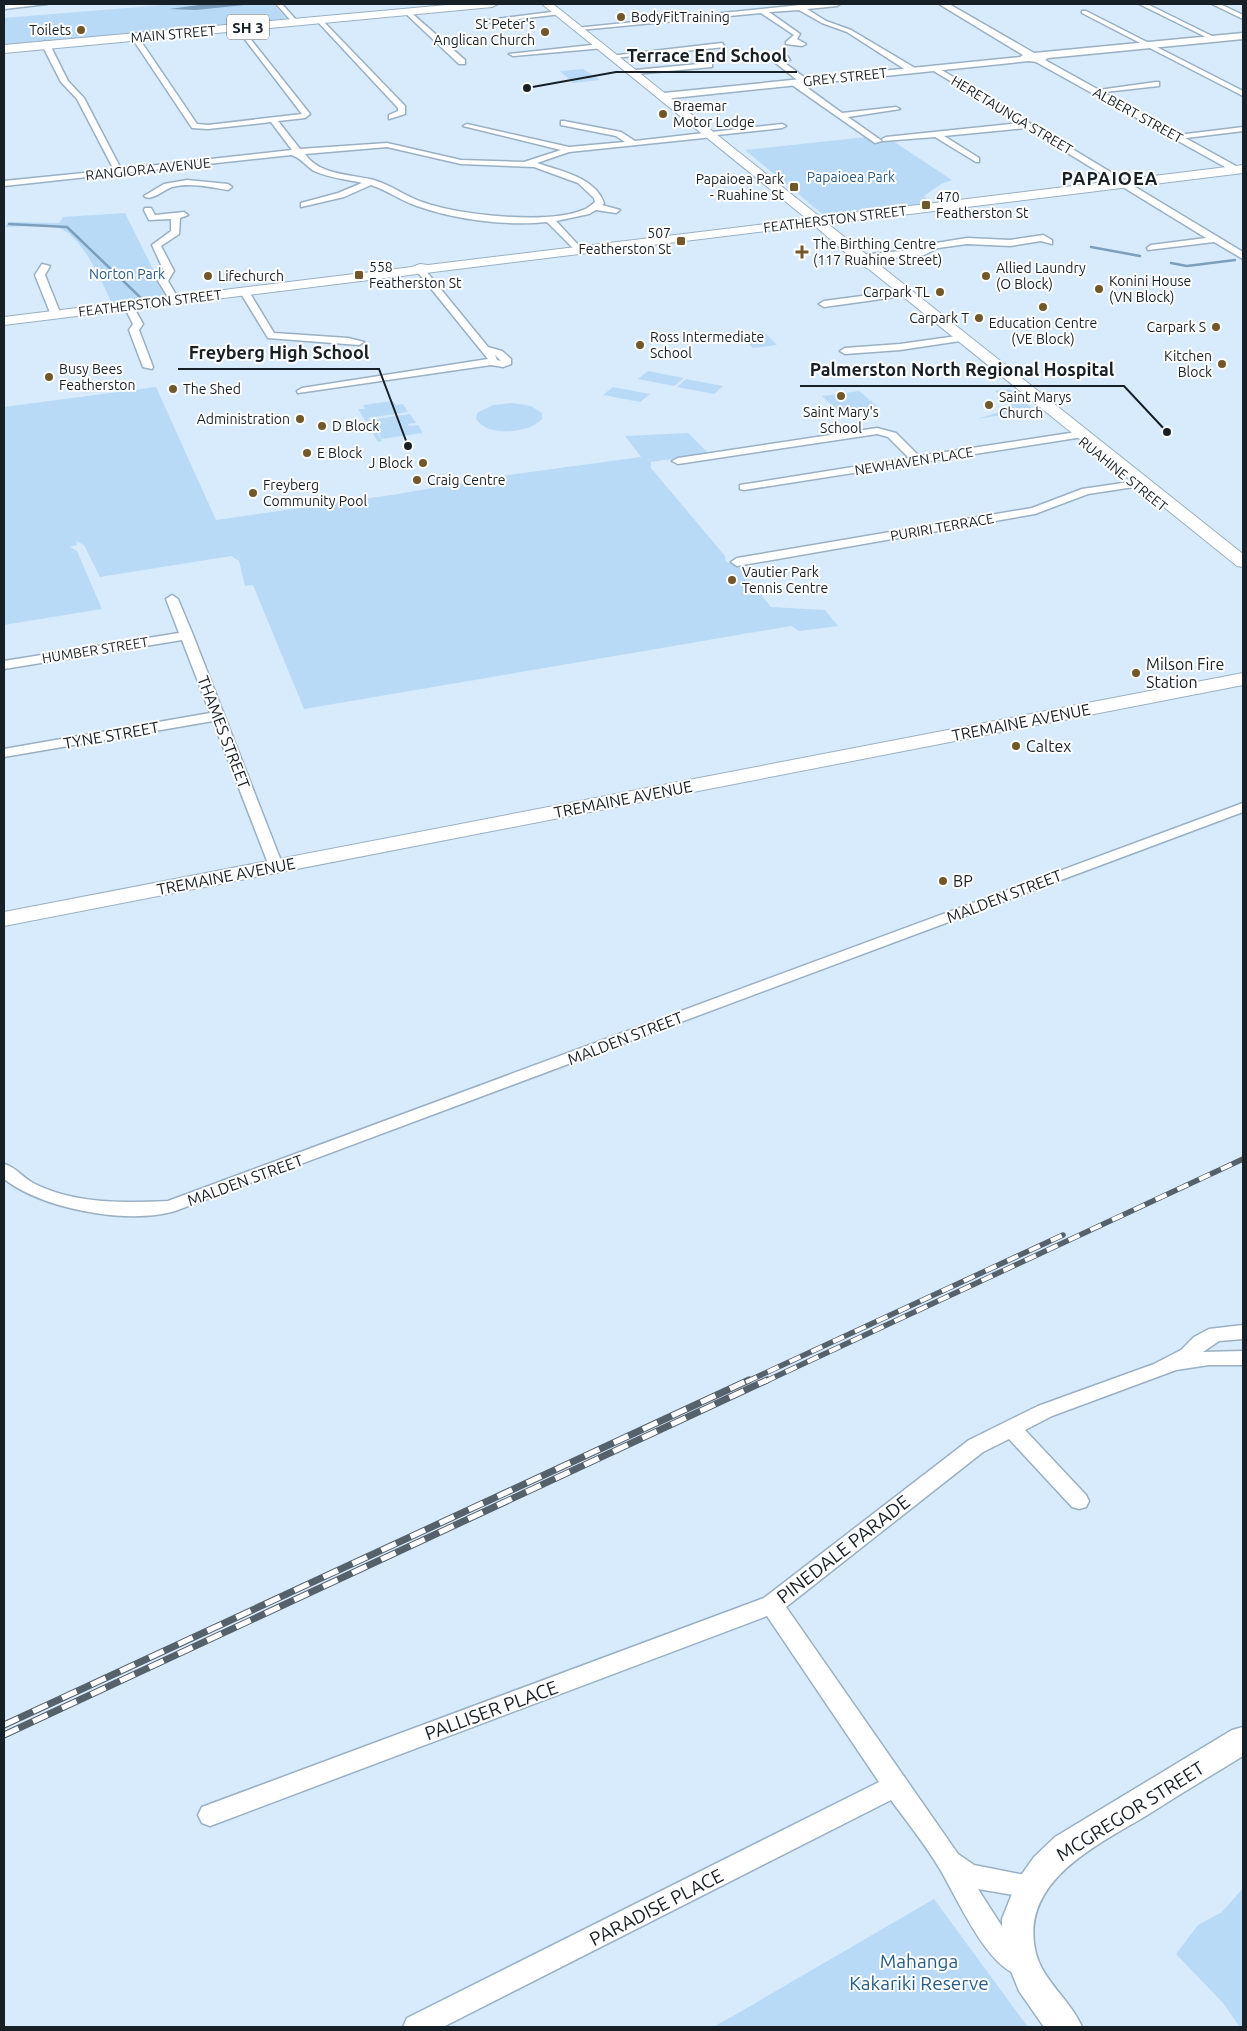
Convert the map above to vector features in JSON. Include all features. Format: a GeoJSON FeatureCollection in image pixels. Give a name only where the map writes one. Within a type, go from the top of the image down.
{"type":"FeatureCollection","features":[{"type":"Feature","properties":{"kind":"highway","name":"MAIN STREET"},"geometry":{"type":"LineString","coordinates":[[45,44],[136,38],[463,4]]}},
{"type":"Feature","properties":{"kind":"highway","name":"MAIN STREET"},"geometry":{"type":"LineString","coordinates":[[4,48],[492,4]]}},
{"type":"Feature","properties":{"kind":"main road","name":"RUAHINE STREET"},"geometry":{"type":"LineString","coordinates":[[552,6],[582,34],[602,46],[712,134],[863,260],[875,267],[1139,483],[1243,571]]}},
{"type":"Feature","properties":{"kind":"main road","name":"FEATHERSTON STREET"},"geometry":{"type":"LineString","coordinates":[[4,321],[1240,170]]}},
{"type":"Feature","properties":{"kind":"main road"},"geometry":{"type":"LineString","coordinates":[[792,200],[806,204],[822,214],[850,217]]}},
{"type":"Feature","properties":{"kind":"main road","name":"RUAHINE STREET"},"geometry":{"type":"LineString","coordinates":[[863,260],[868,268],[900,294],[961,339]]}},
{"type":"Feature","properties":{"kind":"main road","name":"RUAHINE STREET"},"geometry":{"type":"LineString","coordinates":[[1139,483],[1243,562]]}},
{"type":"Feature","properties":{"kind":"main road","name":"TREMAINE AVENUE"},"geometry":{"type":"LineString","coordinates":[[4,919],[1243,679]]}},
{"type":"Feature","properties":{"kind":"street"},"geometry":{"type":"LineString","coordinates":[[4,7],[44,4]]}},
{"type":"Feature","properties":{"kind":"street"},"geometry":{"type":"LineString","coordinates":[[279,4],[295,22]]}},
{"type":"Feature","properties":{"kind":"street"},"geometry":{"type":"LineString","coordinates":[[582,34],[762,11],[837,4]]}},
{"type":"Feature","properties":{"kind":"street","name":"ALBERT STREET"},"geometry":{"type":"LineString","coordinates":[[943,4],[1035,58],[1240,170]]}},
{"type":"Feature","properties":{"kind":"street"},"geometry":{"type":"LineString","coordinates":[[1142,4],[1214,39]]}},
{"type":"Feature","properties":{"kind":"street"},"geometry":{"type":"LineString","coordinates":[[1215,4],[1243,17]]}},
{"type":"Feature","properties":{"kind":"street"},"geometry":{"type":"LineString","coordinates":[[484,21],[552,6]]}},
{"type":"Feature","properties":{"kind":"street"},"geometry":{"type":"LineString","coordinates":[[800,7],[824,22],[849,31],[912,70]]}},
{"type":"Feature","properties":{"kind":"street"},"geometry":{"type":"LineString","coordinates":[[762,11],[798,35],[794,40]]}},
{"type":"Feature","properties":{"kind":"street"},"geometry":{"type":"LineString","coordinates":[[406,12],[462,62]]}},
{"type":"Feature","properties":{"kind":"street"},"geometry":{"type":"LineString","coordinates":[[1084,12],[1243,94]]}},
{"type":"Feature","properties":{"kind":"street"},"geometry":{"type":"LineString","coordinates":[[320,21],[403,110],[392,117]]}},
{"type":"Feature","properties":{"kind":"street"},"geometry":{"type":"LineString","coordinates":[[136,38],[193,125],[208,127],[305,116],[306,114],[239,28]]}},
{"type":"Feature","properties":{"kind":"street","name":"GREY STREET"},"geometry":{"type":"LineString","coordinates":[[664,96],[1243,36]]}},
{"type":"Feature","properties":{"kind":"street"},"geometry":{"type":"LineString","coordinates":[[45,44],[65,82],[80,98],[119,172]]}},
{"type":"Feature","properties":{"kind":"street"},"geometry":{"type":"LineString","coordinates":[[614,56],[722,45]]}},
{"type":"Feature","properties":{"kind":"street"},"geometry":{"type":"LineString","coordinates":[[513,54],[602,46]]}},
{"type":"Feature","properties":{"kind":"street"},"geometry":{"type":"LineString","coordinates":[[787,58],[776,60],[841,115],[882,140],[939,136],[1029,125]]}},
{"type":"Feature","properties":{"kind":"street"},"geometry":{"type":"LineString","coordinates":[[635,72],[709,65]]}},
{"type":"Feature","properties":{"kind":"street","name":"HERETAUNGA STREET"},"geometry":{"type":"LineString","coordinates":[[935,68],[1243,256]]}},
{"type":"Feature","properties":{"kind":"street"},"geometry":{"type":"LineString","coordinates":[[1095,91],[1156,84]]}},
{"type":"Feature","properties":{"kind":"street"},"geometry":{"type":"LineString","coordinates":[[841,115],[896,109]]}},
{"type":"Feature","properties":{"kind":"street"},"geometry":{"type":"LineString","coordinates":[[274,120],[307,164],[318,170],[371,182],[388,188],[416,203],[434,208],[490,219],[516,221],[587,212],[596,207],[616,210]]}},
{"type":"Feature","properties":{"kind":"street"},"geometry":{"type":"LineString","coordinates":[[564,122],[618,134],[633,143]]}},
{"type":"Feature","properties":{"kind":"street"},"geometry":{"type":"LineString","coordinates":[[467,126],[560,146],[568,150]]}},
{"type":"Feature","properties":{"kind":"street"},"geometry":{"type":"LineString","coordinates":[[532,164],[549,155],[568,150],[782,126]]}},
{"type":"Feature","properties":{"kind":"street"},"geometry":{"type":"LineString","coordinates":[[1178,137],[1243,129]]}},
{"type":"Feature","properties":{"kind":"street"},"geometry":{"type":"LineString","coordinates":[[939,136],[976,160]]}},
{"type":"Feature","properties":{"kind":"street","name":"RANGIORA AVENUE"},"geometry":{"type":"LineString","coordinates":[[4,184],[299,153],[387,146],[462,162],[532,164],[581,181],[598,197],[600,203],[596,207]]}},
{"type":"Feature","properties":{"kind":"street"},"geometry":{"type":"LineString","coordinates":[[183,165],[194,182]]}},
{"type":"Feature","properties":{"kind":"street"},"geometry":{"type":"LineString","coordinates":[[148,196],[162,186],[194,182],[228,187]]}},
{"type":"Feature","properties":{"kind":"street"},"geometry":{"type":"LineString","coordinates":[[304,205],[341,195],[371,182]]}},
{"type":"Feature","properties":{"kind":"street"},"geometry":{"type":"LineString","coordinates":[[148,210],[152,218],[180,216],[174,228],[176,232],[156,245],[169,271],[163,281],[174,300]]}},
{"type":"Feature","properties":{"kind":"street"},"geometry":{"type":"LineString","coordinates":[[548,218],[579,251]]}},
{"type":"Feature","properties":{"kind":"street"},"geometry":{"type":"LineString","coordinates":[[863,260],[924,252],[931,247],[967,241],[1010,243],[1043,238],[1049,242]]}},
{"type":"Feature","properties":{"kind":"street"},"geometry":{"type":"LineString","coordinates":[[1151,248],[1215,239]]}},
{"type":"Feature","properties":{"kind":"street"},"geometry":{"type":"LineString","coordinates":[[45,266],[40,275],[56,315]]}},
{"type":"Feature","properties":{"kind":"street"},"geometry":{"type":"LineString","coordinates":[[422,271],[493,358],[491,362]]}},
{"type":"Feature","properties":{"kind":"street"},"geometry":{"type":"LineString","coordinates":[[245,292],[271,336],[304,340],[339,339],[359,342]]}},
{"type":"Feature","properties":{"kind":"street"},"geometry":{"type":"LineString","coordinates":[[824,304],[900,294]]}},
{"type":"Feature","properties":{"kind":"street"},"geometry":{"type":"LineString","coordinates":[[129,306],[138,324],[134,330],[148,366]]}},
{"type":"Feature","properties":{"kind":"street"},"geometry":{"type":"LineString","coordinates":[[845,351],[900,347],[961,339]]}},
{"type":"Feature","properties":{"kind":"street"},"geometry":{"type":"LineString","coordinates":[[302,391],[491,362],[503,364],[507,362],[501,354],[485,349]]}},
{"type":"Feature","properties":{"kind":"street"},"geometry":{"type":"LineString","coordinates":[[678,461],[872,432],[892,435],[917,460]]}},
{"type":"Feature","properties":{"kind":"street","name":"NEWHAVEN PLACE"},"geometry":{"type":"LineString","coordinates":[[744,487],[1080,435]]}},
{"type":"Feature","properties":{"kind":"street","name":"PURIRI TERRACE"},"geometry":{"type":"LineString","coordinates":[[737,562],[1035,511],[1086,491],[1139,483]]}},
{"type":"Feature","properties":{"kind":"street","name":"THAMES STREET"},"geometry":{"type":"LineString","coordinates":[[172,599],[276,866]]}},
{"type":"Feature","properties":{"kind":"street","name":"HUMBER STREET"},"geometry":{"type":"LineString","coordinates":[[4,665],[187,635]]}},
{"type":"Feature","properties":{"kind":"street","name":"TYNE STREET"},"geometry":{"type":"LineString","coordinates":[[4,753],[218,716]]}},
{"type":"Feature","properties":{"kind":"street","name":"MALDEN STREET"},"geometry":{"type":"LineString","coordinates":[[4,1170],[26,1187],[72,1203],[120,1210],[169,1207],[1243,806]]}},
{"type":"Feature","properties":{"kind":"street","name":"PINEDALE PARADE"},"geometry":{"type":"LineString","coordinates":[[1161,1369],[1188,1355],[1207,1338],[1225,1332],[1243,1332]]}},
{"type":"Feature","properties":{"kind":"street","name":"PINEDALE PARADE"},"geometry":{"type":"LineString","coordinates":[[1030,1978],[994,1937],[947,1858],[895,1786],[772,1605],[976,1446],[1045,1411],[1161,1369],[1209,1358],[1243,1358]]}},
{"type":"Feature","properties":{"kind":"street"},"geometry":{"type":"LineString","coordinates":[[1011,1428],[1079,1501]]}},
{"type":"Feature","properties":{"kind":"street","name":"PALLISER PLACE"},"geometry":{"type":"LineString","coordinates":[[210,1815],[772,1605]]}},
{"type":"Feature","properties":{"kind":"street","name":"MCGREGOR STREET"},"geometry":{"type":"LineString","coordinates":[[1065,2027],[1030,1978],[1018,1950],[1018,1925],[1021,1905],[1030,1886],[1045,1865],[1066,1847],[1243,1740]]}},
{"type":"Feature","properties":{"kind":"street","name":"PARADISE PLACE"},"geometry":{"type":"LineString","coordinates":[[416,2027],[895,1786]]}},
{"type":"Feature","properties":{"kind":"street","name":"PINEDALE PARADE"},"geometry":{"type":"LineString","coordinates":[[947,1858],[968,1876],[1030,1886]]}},
{"type":"Feature","properties":{"kind":"green space"},"geometry":{"type":"Polygon","coordinates":[[[175,4],[273,4],[287,19],[4,45],[4,18],[175,4]]]}},
{"type":"Feature","properties":{"kind":"green space"},"geometry":{"type":"Polygon","coordinates":[[[583,69],[600,80],[573,83],[560,71],[583,69]]]}},
{"type":"Feature","properties":{"kind":"green space","name":"Papaioea Park"},"geometry":{"type":"Polygon","coordinates":[[[865,137],[876,143],[893,141],[952,180],[941,184],[924,196],[933,205],[827,218],[745,150],[865,137]]]}},
{"type":"Feature","properties":{"kind":"green space","name":"Norton Park"},"geometry":{"type":"Polygon","coordinates":[[[125,213],[168,299],[113,306],[90,260],[74,238],[65,231],[49,226],[5,227],[9,222],[59,223],[63,217],[125,213]]]}},
{"type":"Feature","properties":{"kind":"green space"},"geometry":{"type":"Polygon","coordinates":[[[763,331],[777,345],[753,348],[739,334],[763,331]]]}},
{"type":"Feature","properties":{"kind":"green space"},"geometry":{"type":"Polygon","coordinates":[[[648,371],[684,378],[674,386],[638,379],[648,371]]]}},
{"type":"Feature","properties":{"kind":"green space"},"geometry":{"type":"Polygon","coordinates":[[[686,379],[723,386],[714,394],[677,387],[686,379]]]}},
{"type":"Feature","properties":{"kind":"green space"},"geometry":{"type":"Polygon","coordinates":[[[156,387],[216,520],[398,494],[501,476],[641,457],[625,436],[688,433],[709,454],[651,462],[651,468],[725,556],[726,562],[737,565],[771,607],[825,610],[838,626],[799,631],[791,626],[304,709],[253,585],[245,586],[239,561],[231,556],[100,577],[84,545],[76,541],[77,545],[70,547],[77,551],[102,609],[4,625],[4,407],[156,387]]]}},
{"type":"Feature","properties":{"kind":"green space"},"geometry":{"type":"Polygon","coordinates":[[[613,387],[650,394],[640,402],[603,395],[613,387]]]}},
{"type":"Feature","properties":{"kind":"green space"},"geometry":{"type":"Polygon","coordinates":[[[1010,389],[1034,410],[977,419],[1012,408],[1011,404],[995,391],[1010,389]]]}},
{"type":"Feature","properties":{"kind":"green space"},"geometry":{"type":"Polygon","coordinates":[[[859,391],[877,406],[839,412],[822,396],[859,391]]]}},
{"type":"Feature","properties":{"kind":"green space"},"geometry":{"type":"Polygon","coordinates":[[[393,401],[396,405],[403,404],[408,412],[368,418],[382,441],[378,442],[358,409],[365,409],[363,405],[393,401]]]}},
{"type":"Feature","properties":{"kind":"green space"},"geometry":{"type":"Polygon","coordinates":[[[512,403],[531,406],[542,413],[542,419],[528,428],[498,431],[481,425],[476,419],[477,413],[493,405],[512,403]]]}},
{"type":"Feature","properties":{"kind":"green space"},"geometry":{"type":"Polygon","coordinates":[[[410,414],[416,423],[408,424],[409,426],[418,425],[423,433],[382,439],[370,420],[410,414]]]}},
{"type":"Feature","properties":{"kind":"green space"},"geometry":{"type":"Polygon","coordinates":[[[1243,1888],[1243,2027],[1240,2027],[1223,2003],[1176,1954],[1198,1925],[1222,1912],[1243,1888]]]}},
{"type":"Feature","properties":{"kind":"green space","name":"Mahanga Kakariki Reserve"},"geometry":{"type":"Polygon","coordinates":[[[934,1899],[1028,2027],[713,2027],[733,2016],[934,1899]]]}},
{"type":"Feature","properties":{"kind":"shaded area"},"geometry":{"type":"Polygon","coordinates":[[[206,4],[254,4],[196,10],[169,9],[206,4]]]}},
{"type":"Feature","properties":{"kind":"waterway"},"geometry":{"type":"LineString","coordinates":[[9,224],[67,227],[142,299]]}},
{"type":"Feature","properties":{"kind":"waterway"},"geometry":{"type":"LineString","coordinates":[[1091,247],[1140,256]]}},
{"type":"Feature","properties":{"kind":"waterway"},"geometry":{"type":"LineString","coordinates":[[1171,263],[1187,266],[1235,260]]}},
{"type":"Feature","properties":{"kind":"railway"},"geometry":{"type":"LineString","coordinates":[[764,1382],[1243,1159]]}},
{"type":"Feature","properties":{"kind":"railway"},"geometry":{"type":"LineString","coordinates":[[746,1382],[1063,1235]]}},
{"type":"Feature","properties":{"kind":"railway"},"geometry":{"type":"LineString","coordinates":[[4,1725],[749,1380]]}},
{"type":"Feature","properties":{"kind":"railway"},"geometry":{"type":"LineString","coordinates":[[4,1735],[767,1380]]}},
{"type":"Feature","properties":{"kind":"place","name":"BodyFitTraining"},"geometry":{"type":"Point","coordinates":[621,17]}},
{"type":"Feature","properties":{"kind":"place","name":"Toilets"},"geometry":{"type":"Point","coordinates":[81,30]}},
{"type":"Feature","properties":{"kind":"place","name":"St Peter's Anglican Church"},"geometry":{"type":"Point","coordinates":[545,32]}},
{"type":"Feature","properties":{"kind":"place","name":"Terrace End School"},"geometry":{"type":"Point","coordinates":[527,88]}},
{"type":"Feature","properties":{"kind":"place","name":"Braemar Motor Lodge"},"geometry":{"type":"Point","coordinates":[663,114]}},
{"type":"Feature","properties":{"kind":"place","name":"Papaioea Park - Ruahine St"},"geometry":{"type":"Point","coordinates":[794,187]}},
{"type":"Feature","properties":{"kind":"place","name":"470 Featherston St"},"geometry":{"type":"Point","coordinates":[926,205]}},
{"type":"Feature","properties":{"kind":"place","name":"507 Featherston St"},"geometry":{"type":"Point","coordinates":[681,241]}},
{"type":"Feature","properties":{"kind":"place","name":"The Birthing Centre (117 Ruahine Street)"},"geometry":{"type":"Point","coordinates":[802,252]}},
{"type":"Feature","properties":{"kind":"place","name":"558 Featherston St"},"geometry":{"type":"Point","coordinates":[359,275]}},
{"type":"Feature","properties":{"kind":"place","name":"Lifechurch"},"geometry":{"type":"Point","coordinates":[208,276]}},
{"type":"Feature","properties":{"kind":"place","name":"Allied Laundry (O Block)"},"geometry":{"type":"Point","coordinates":[986,276]}},
{"type":"Feature","properties":{"kind":"place","name":"Konini House (VN Block)"},"geometry":{"type":"Point","coordinates":[1099,289]}},
{"type":"Feature","properties":{"kind":"place","name":"Carpark TL"},"geometry":{"type":"Point","coordinates":[940,292]}},
{"type":"Feature","properties":{"kind":"place","name":"Education Centre (VE Block)"},"geometry":{"type":"Point","coordinates":[1043,307]}},
{"type":"Feature","properties":{"kind":"place","name":"Carpark T"},"geometry":{"type":"Point","coordinates":[979,318]}},
{"type":"Feature","properties":{"kind":"place","name":"Carpark S"},"geometry":{"type":"Point","coordinates":[1216,327]}},
{"type":"Feature","properties":{"kind":"place","name":"Ross Intermediate School"},"geometry":{"type":"Point","coordinates":[640,345]}},
{"type":"Feature","properties":{"kind":"place","name":"Kitchen Block"},"geometry":{"type":"Point","coordinates":[1222,364]}},
{"type":"Feature","properties":{"kind":"place","name":"Busy Bees Featherston"},"geometry":{"type":"Point","coordinates":[49,377]}},
{"type":"Feature","properties":{"kind":"place","name":"The Shed"},"geometry":{"type":"Point","coordinates":[173,389]}},
{"type":"Feature","properties":{"kind":"place","name":"Saint Mary's School"},"geometry":{"type":"Point","coordinates":[841,396]}},
{"type":"Feature","properties":{"kind":"place","name":"Saint Marys Church"},"geometry":{"type":"Point","coordinates":[989,405]}},
{"type":"Feature","properties":{"kind":"place","name":"Administration"},"geometry":{"type":"Point","coordinates":[300,419]}},
{"type":"Feature","properties":{"kind":"place","name":"D Block"},"geometry":{"type":"Point","coordinates":[322,426]}},
{"type":"Feature","properties":{"kind":"place","name":"Palmerston North Regional Hospital"},"geometry":{"type":"Point","coordinates":[1167,432]}},
{"type":"Feature","properties":{"kind":"place","name":"Freyberg High School"},"geometry":{"type":"Point","coordinates":[408,446]}},
{"type":"Feature","properties":{"kind":"place","name":"E Block"},"geometry":{"type":"Point","coordinates":[307,453]}},
{"type":"Feature","properties":{"kind":"place","name":"J Block"},"geometry":{"type":"Point","coordinates":[423,463]}},
{"type":"Feature","properties":{"kind":"place","name":"Craig Centre"},"geometry":{"type":"Point","coordinates":[417,480]}},
{"type":"Feature","properties":{"kind":"place","name":"Freyberg Community Pool"},"geometry":{"type":"Point","coordinates":[253,493]}},
{"type":"Feature","properties":{"kind":"place","name":"Vautier Park Tennis Centre"},"geometry":{"type":"Point","coordinates":[732,580]}},
{"type":"Feature","properties":{"kind":"place","name":"Milson Fire Station"},"geometry":{"type":"Point","coordinates":[1136,673]}},
{"type":"Feature","properties":{"kind":"place","name":"Caltex"},"geometry":{"type":"Point","coordinates":[1016,746]}},
{"type":"Feature","properties":{"kind":"place","name":"BP"},"geometry":{"type":"Point","coordinates":[943,881]}},
{"type":"Feature","properties":{"kind":"district","name":"PAPAIOEA"},"geometry":{"type":"Point","coordinates":[1110,178]}}]}
